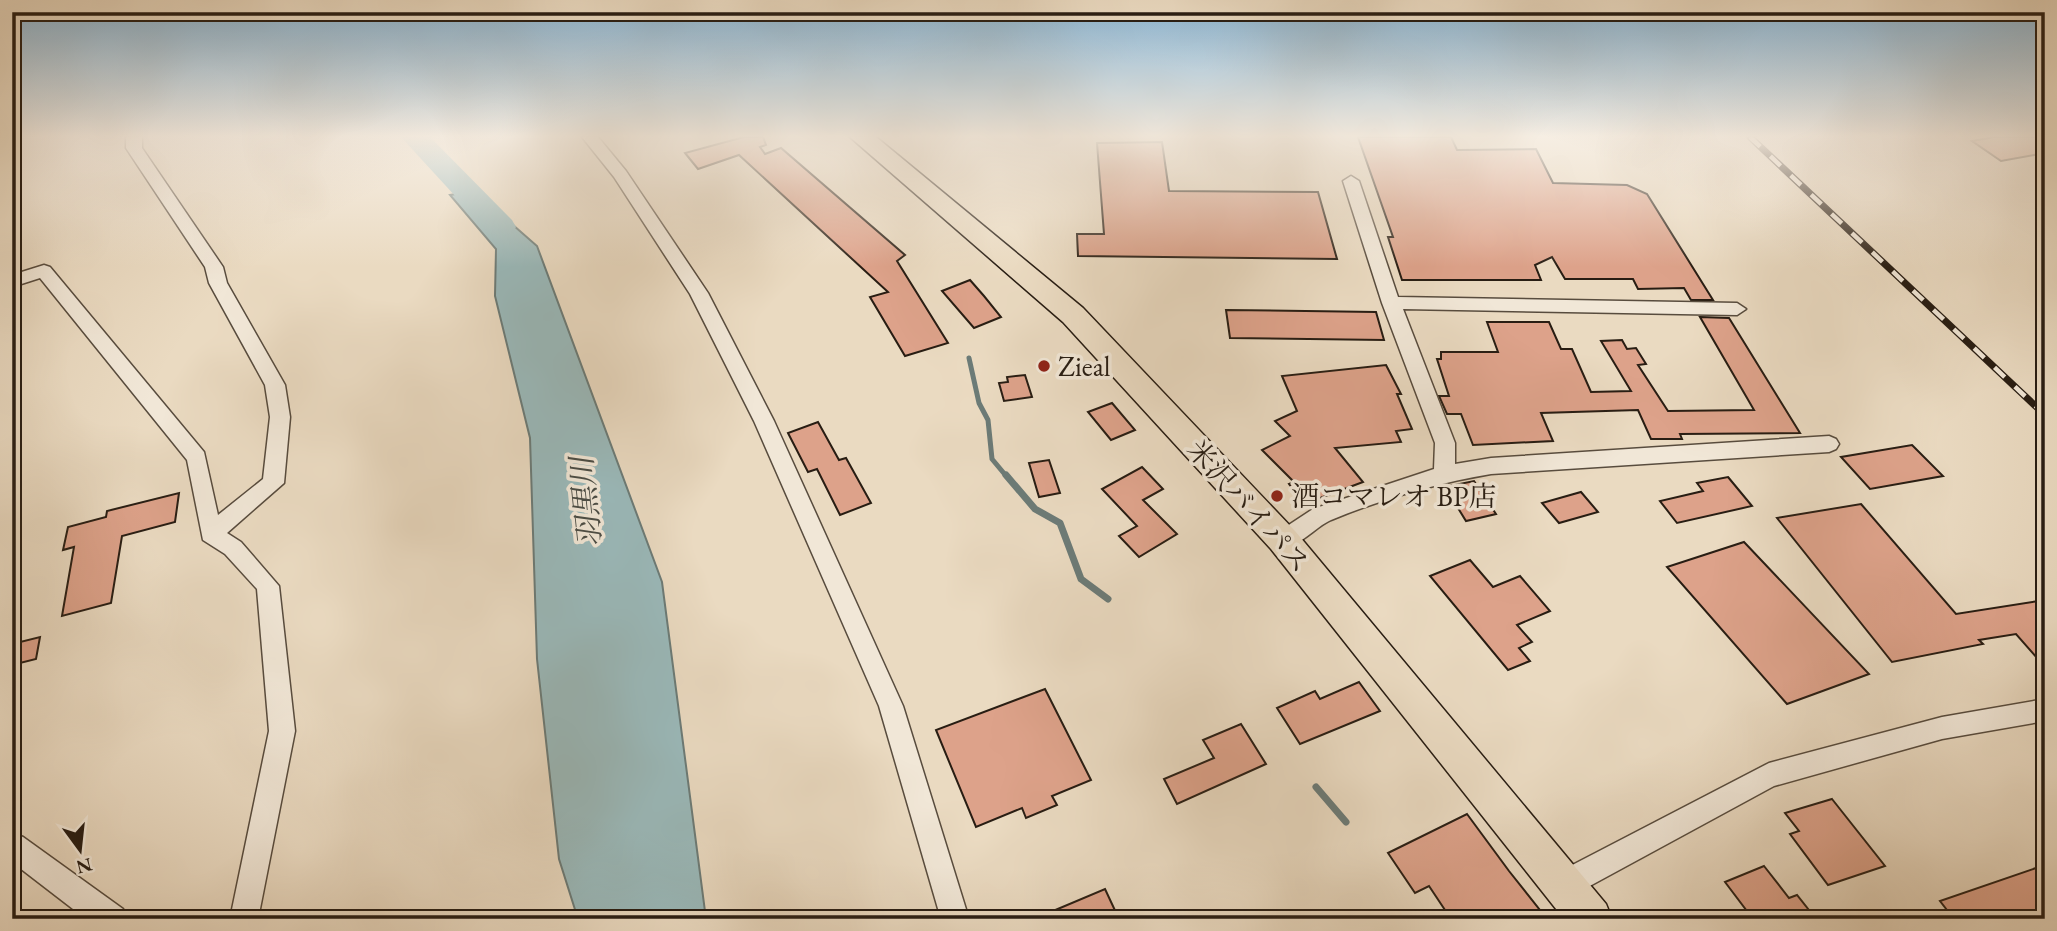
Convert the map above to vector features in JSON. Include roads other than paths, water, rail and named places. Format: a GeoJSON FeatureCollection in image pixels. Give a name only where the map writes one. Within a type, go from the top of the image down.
{"type":"FeatureCollection","features":[{"type":"Feature","properties":{"kind":"highway","name":"米沢バイパス"},"geometry":{"type":"LineString","coordinates":[[914,180],[1073,314],[1283,540],[1591,919]]}},
{"type":"Feature","properties":{"kind":"street"},"geometry":{"type":"LineString","coordinates":[[156,180],[214,267],[218,283],[275,385],[280,417],[273,483],[211,534]]}},
{"type":"Feature","properties":{"kind":"street"},"geometry":{"type":"LineString","coordinates":[[624,180],[699,293],[764,421],[891,706],[955,919]]}},
{"type":"Feature","properties":{"kind":"street"},"geometry":{"type":"LineString","coordinates":[[1350,181],[1391,303],[1445,443],[1444,474]]}},
{"type":"Feature","properties":{"kind":"street"},"geometry":{"type":"LineString","coordinates":[[12,281],[44,271],[197,458],[211,534],[233,548],[268,586],[282,731],[244,919]]}},
{"type":"Feature","properties":{"kind":"street"},"geometry":{"type":"LineString","coordinates":[[1391,303],[1737,309]]}},
{"type":"Feature","properties":{"kind":"street"},"geometry":{"type":"LineString","coordinates":[[1283,540],[1321,515],[1444,474],[1491,466],[1829,444]]}},
{"type":"Feature","properties":{"kind":"street"},"geometry":{"type":"LineString","coordinates":[[1565,884],[1769,775],[1942,728],[2045,710]]}},
{"type":"Feature","properties":{"kind":"street"},"geometry":{"type":"LineString","coordinates":[[13,846],[113,919]]}},
{"type":"Feature","properties":{"kind":"water"},"geometry":{"type":"Polygon","coordinates":[[[474,191],[537,246],[662,582],[706,919],[578,919],[559,859],[537,659],[530,438],[495,296],[496,249],[450,195],[474,191]]]}},
{"type":"Feature","properties":{"kind":"waterway","name":"羽黒川"},"geometry":{"type":"LineString","coordinates":[[457,180],[501,227]]}},
{"type":"Feature","properties":{"kind":"waterway"},"geometry":{"type":"LineString","coordinates":[[969,358],[979,403],[988,420],[992,459],[1007,477]]}},
{"type":"Feature","properties":{"kind":"waterway"},"geometry":{"type":"LineString","coordinates":[[1006,475],[1035,509],[1060,523],[1081,579],[1108,599]]}},
{"type":"Feature","properties":{"kind":"waterway"},"geometry":{"type":"LineString","coordinates":[[1316,787],[1346,822]]}},
{"type":"Feature","properties":{"kind":"railway"},"geometry":{"type":"LineString","coordinates":[[1796,180],[2045,415]]}},
{"type":"Feature","properties":{"kind":"place","name":"Zieal"},"geometry":{"type":"Point","coordinates":[1044,366]}},
{"type":"Feature","properties":{"kind":"place","name":"酒コマレオ BP店"},"geometry":{"type":"Point","coordinates":[1277,496]}}]}
